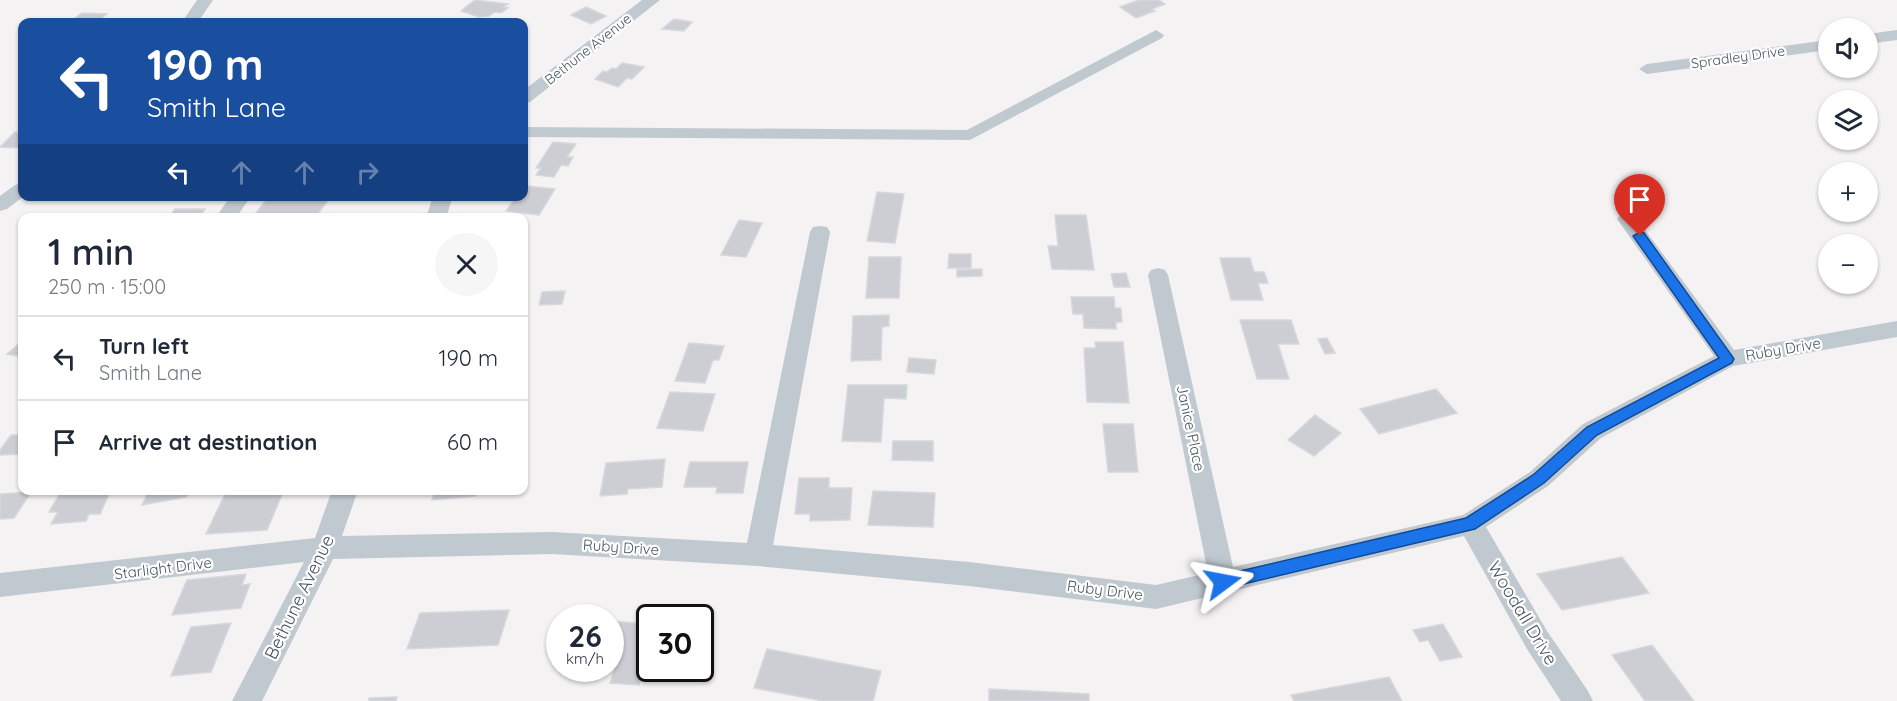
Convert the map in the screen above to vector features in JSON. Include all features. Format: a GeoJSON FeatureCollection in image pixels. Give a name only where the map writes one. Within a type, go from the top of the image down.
{"type":"FeatureCollection","features":[{"type":"Feature","properties":{"kind":"street"},"geometry":{"type":"LineString","coordinates":[[193,18],[205,0]]}},
{"type":"Feature","properties":{"kind":"street","name":"Bethune Avenue"},"geometry":{"type":"LineString","coordinates":[[528,95],[652,0]]}},
{"type":"Feature","properties":{"kind":"street"},"geometry":{"type":"LineString","coordinates":[[528,132],[970,135],[1156,35]]}},
{"type":"Feature","properties":{"kind":"street"},"geometry":{"type":"LineString","coordinates":[[1878,38],[1897,35]]}},
{"type":"Feature","properties":{"kind":"street","name":"Spradley Drive"},"geometry":{"type":"LineString","coordinates":[[1647,69],[1818,46]]}},
{"type":"Feature","properties":{"kind":"street"},"geometry":{"type":"LineString","coordinates":[[0,205],[18,192]]}},
{"type":"Feature","properties":{"kind":"street"},"geometry":{"type":"LineString","coordinates":[[229,213],[238,201]]}},
{"type":"Feature","properties":{"kind":"street"},"geometry":{"type":"LineString","coordinates":[[1627,219],[1728,359]]}},
{"type":"Feature","properties":{"kind":"street"},"geometry":{"type":"LineString","coordinates":[[758,555],[820,232]]}},
{"type":"Feature","properties":{"kind":"street","name":"Janice Place"},"geometry":{"type":"LineString","coordinates":[[1158,275],[1223,582]]}},
{"type":"Feature","properties":{"kind":"street","name":"Ruby Drive"},"geometry":{"type":"LineString","coordinates":[[326,548],[552,543],[758,555],[969,574],[1156,597],[1470,524],[1539,479],[1592,431],[1728,359],[1897,329]]}},
{"type":"Feature","properties":{"kind":"street","name":"Bethune Avenue"},"geometry":{"type":"LineString","coordinates":[[247,701],[326,548],[343,495]]}},
{"type":"Feature","properties":{"kind":"street","name":"Woodall Drive"},"geometry":{"type":"LineString","coordinates":[[1470,524],[1537,640],[1578,701]]}},
{"type":"Feature","properties":{"kind":"street","name":"Starlight Drive"},"geometry":{"type":"LineString","coordinates":[[0,585],[326,548]]}},
{"type":"Feature","properties":{"kind":"building"},"geometry":{"type":"Polygon","coordinates":[[[475,0],[508,4],[503,7],[508,8],[501,13],[495,12],[489,16],[479,17],[461,11],[475,0]]]}},
{"type":"Feature","properties":{"kind":"building"},"geometry":{"type":"Polygon","coordinates":[[[1139,0],[1159,0],[1165,4],[1152,9],[1155,11],[1136,18],[1120,7],[1139,0]]]}},
{"type":"Feature","properties":{"kind":"building"},"geometry":{"type":"Polygon","coordinates":[[[586,7],[606,16],[591,24],[571,15],[586,7]]]}},
{"type":"Feature","properties":{"kind":"building"},"geometry":{"type":"Polygon","coordinates":[[[82,13],[107,14],[102,18],[75,18],[82,13]]]}},
{"type":"Feature","properties":{"kind":"building"},"geometry":{"type":"Polygon","coordinates":[[[674,19],[692,22],[684,31],[662,29],[674,19]]]}},
{"type":"Feature","properties":{"kind":"building"},"geometry":{"type":"Polygon","coordinates":[[[622,63],[644,67],[632,79],[627,78],[618,87],[595,79],[603,71],[616,69],[622,63]]]}},
{"type":"Feature","properties":{"kind":"building"},"geometry":{"type":"Polygon","coordinates":[[[15,132],[18,132],[18,148],[0,147],[15,132]]]}},
{"type":"Feature","properties":{"kind":"building"},"geometry":{"type":"Polygon","coordinates":[[[553,142],[576,144],[567,157],[573,157],[568,166],[561,165],[554,177],[536,175],[541,168],[536,168],[553,142]]]}},
{"type":"Feature","properties":{"kind":"building"},"geometry":{"type":"Polygon","coordinates":[[[528,186],[555,189],[539,215],[506,211],[513,201],[528,201],[528,186]]]}},
{"type":"Feature","properties":{"kind":"building"},"geometry":{"type":"Polygon","coordinates":[[[877,192],[904,194],[895,243],[867,241],[877,192]]]}},
{"type":"Feature","properties":{"kind":"building"},"geometry":{"type":"Polygon","coordinates":[[[265,201],[327,201],[319,213],[256,213],[265,201]]]}},
{"type":"Feature","properties":{"kind":"building"},"geometry":{"type":"Polygon","coordinates":[[[175,209],[205,209],[202,213],[172,213],[175,209]]]}},
{"type":"Feature","properties":{"kind":"building"},"geometry":{"type":"Polygon","coordinates":[[[1055,215],[1086,215],[1094,270],[1052,269],[1048,246],[1058,246],[1055,215]]]}},
{"type":"Feature","properties":{"kind":"building"},"geometry":{"type":"Polygon","coordinates":[[[739,220],[762,223],[746,257],[721,255],[739,220]]]}},
{"type":"Feature","properties":{"kind":"building"},"geometry":{"type":"Polygon","coordinates":[[[949,254],[971,254],[971,268],[948,268],[949,254]]]}},
{"type":"Feature","properties":{"kind":"building"},"geometry":{"type":"Polygon","coordinates":[[[869,257],[901,257],[899,298],[866,298],[869,257]]]}},
{"type":"Feature","properties":{"kind":"building"},"geometry":{"type":"Polygon","coordinates":[[[1220,258],[1250,258],[1254,272],[1264,272],[1268,283],[1258,283],[1263,300],[1231,300],[1220,258]]]}},
{"type":"Feature","properties":{"kind":"building"},"geometry":{"type":"Polygon","coordinates":[[[982,269],[982,276],[957,277],[957,270],[982,269]]]}},
{"type":"Feature","properties":{"kind":"building"},"geometry":{"type":"Polygon","coordinates":[[[1126,273],[1130,287],[1114,287],[1111,274],[1126,273]]]}},
{"type":"Feature","properties":{"kind":"building"},"geometry":{"type":"Polygon","coordinates":[[[565,291],[562,304],[539,305],[542,292],[565,291]]]}},
{"type":"Feature","properties":{"kind":"building"},"geometry":{"type":"Polygon","coordinates":[[[1071,297],[1114,297],[1115,308],[1121,308],[1122,322],[1116,322],[1116,329],[1084,328],[1083,314],[1073,314],[1071,297]]]}},
{"type":"Feature","properties":{"kind":"building"},"geometry":{"type":"Polygon","coordinates":[[[889,315],[889,326],[882,327],[881,360],[851,361],[853,316],[889,315]]]}},
{"type":"Feature","properties":{"kind":"building"},"geometry":{"type":"Polygon","coordinates":[[[1240,320],[1291,320],[1299,344],[1278,344],[1289,379],[1257,379],[1240,320]]]}},
{"type":"Feature","properties":{"kind":"building"},"geometry":{"type":"Polygon","coordinates":[[[1327,338],[1335,353],[1325,354],[1318,339],[1327,338]]]}},
{"type":"Feature","properties":{"kind":"building"},"geometry":{"type":"Polygon","coordinates":[[[1095,342],[1123,342],[1129,403],[1087,402],[1084,348],[1096,348],[1095,342]]]}},
{"type":"Feature","properties":{"kind":"building"},"geometry":{"type":"Polygon","coordinates":[[[689,343],[724,346],[719,360],[713,360],[705,383],[675,381],[689,343]]]}},
{"type":"Feature","properties":{"kind":"building"},"geometry":{"type":"Polygon","coordinates":[[[18,344],[18,356],[7,354],[18,344]]]}},
{"type":"Feature","properties":{"kind":"building"},"geometry":{"type":"Polygon","coordinates":[[[909,358],[936,360],[934,374],[907,372],[909,358]]]}},
{"type":"Feature","properties":{"kind":"building"},"geometry":{"type":"Polygon","coordinates":[[[848,385],[907,385],[906,399],[884,398],[881,442],[842,441],[848,385]]]}},
{"type":"Feature","properties":{"kind":"building"},"geometry":{"type":"Polygon","coordinates":[[[1436,389],[1457,413],[1379,434],[1360,409],[1436,389]]]}},
{"type":"Feature","properties":{"kind":"building"},"geometry":{"type":"Polygon","coordinates":[[[670,392],[715,394],[703,431],[657,428],[670,392]]]}},
{"type":"Feature","properties":{"kind":"building"},"geometry":{"type":"Polygon","coordinates":[[[1315,415],[1341,433],[1314,456],[1288,440],[1315,415]]]}},
{"type":"Feature","properties":{"kind":"building"},"geometry":{"type":"Polygon","coordinates":[[[1103,424],[1133,424],[1138,472],[1108,472],[1103,424]]]}},
{"type":"Feature","properties":{"kind":"building"},"geometry":{"type":"Polygon","coordinates":[[[11,435],[18,435],[18,454],[0,455],[0,450],[11,435]]]}},
{"type":"Feature","properties":{"kind":"building"},"geometry":{"type":"Polygon","coordinates":[[[893,441],[933,441],[933,461],[892,460],[893,441]]]}},
{"type":"Feature","properties":{"kind":"building"},"geometry":{"type":"Polygon","coordinates":[[[665,459],[662,487],[628,489],[627,494],[600,496],[606,463],[665,459]]]}},
{"type":"Feature","properties":{"kind":"building"},"geometry":{"type":"Polygon","coordinates":[[[690,462],[748,462],[743,493],[716,493],[717,487],[684,487],[690,462]]]}},
{"type":"Feature","properties":{"kind":"building"},"geometry":{"type":"Polygon","coordinates":[[[799,478],[829,478],[829,488],[852,488],[850,520],[810,521],[810,514],[795,514],[799,478]]]}},
{"type":"Feature","properties":{"kind":"building"},"geometry":{"type":"Polygon","coordinates":[[[873,491],[935,493],[933,527],[868,525],[873,491]]]}},
{"type":"Feature","properties":{"kind":"building"},"geometry":{"type":"Polygon","coordinates":[[[0,494],[29,495],[14,518],[0,519],[0,494]]]}},
{"type":"Feature","properties":{"kind":"building"},"geometry":{"type":"Polygon","coordinates":[[[59,495],[109,495],[100,514],[89,514],[86,521],[51,524],[58,512],[49,512],[59,495]]]}},
{"type":"Feature","properties":{"kind":"building"},"geometry":{"type":"Polygon","coordinates":[[[147,495],[187,495],[186,497],[142,505],[147,495]]]}},
{"type":"Feature","properties":{"kind":"building"},"geometry":{"type":"Polygon","coordinates":[[[225,495],[282,495],[267,530],[206,534],[225,495]]]}},
{"type":"Feature","properties":{"kind":"building"},"geometry":{"type":"Polygon","coordinates":[[[434,495],[475,495],[475,496],[432,500],[434,495]]]}},
{"type":"Feature","properties":{"kind":"building"},"geometry":{"type":"Polygon","coordinates":[[[1622,557],[1649,593],[1562,610],[1537,574],[1622,557]]]}},
{"type":"Feature","properties":{"kind":"building"},"geometry":{"type":"Polygon","coordinates":[[[246,574],[242,585],[250,584],[241,608],[172,615],[187,580],[246,574]]]}},
{"type":"Feature","properties":{"kind":"building"},"geometry":{"type":"Polygon","coordinates":[[[509,610],[498,645],[407,649],[420,613],[509,610]]]}},
{"type":"Feature","properties":{"kind":"building"},"geometry":{"type":"Polygon","coordinates":[[[624,622],[636,623],[636,682],[640,682],[639,685],[610,683],[624,682],[624,622]]]}},
{"type":"Feature","properties":{"kind":"building"},"geometry":{"type":"Polygon","coordinates":[[[231,623],[211,672],[171,676],[191,627],[231,623]]]}},
{"type":"Feature","properties":{"kind":"building"},"geometry":{"type":"Polygon","coordinates":[[[1443,624],[1462,657],[1440,661],[1428,640],[1420,642],[1413,630],[1443,624]]]}},
{"type":"Feature","properties":{"kind":"building"},"geometry":{"type":"Polygon","coordinates":[[[1652,645],[1694,701],[1645,701],[1612,655],[1652,645]]]}},
{"type":"Feature","properties":{"kind":"building"},"geometry":{"type":"Polygon","coordinates":[[[767,649],[881,671],[873,701],[823,701],[754,688],[767,649]]]}},
{"type":"Feature","properties":{"kind":"building"},"geometry":{"type":"Polygon","coordinates":[[[1389,677],[1402,701],[1294,701],[1291,695],[1389,677]]]}},
{"type":"Feature","properties":{"kind":"building"},"geometry":{"type":"Polygon","coordinates":[[[989,689],[1089,694],[1089,701],[989,701],[989,689]]]}},
{"type":"Feature","properties":{"kind":"building"},"geometry":{"type":"Polygon","coordinates":[[[397,697],[396,701],[369,701],[369,698],[397,697]]]}},
{"type":"Feature","properties":{"kind":"route"},"geometry":{"type":"LineString","coordinates":[[1223,582],[1470,524],[1539,479],[1592,431],[1728,359],[1640,236]]}}]}
